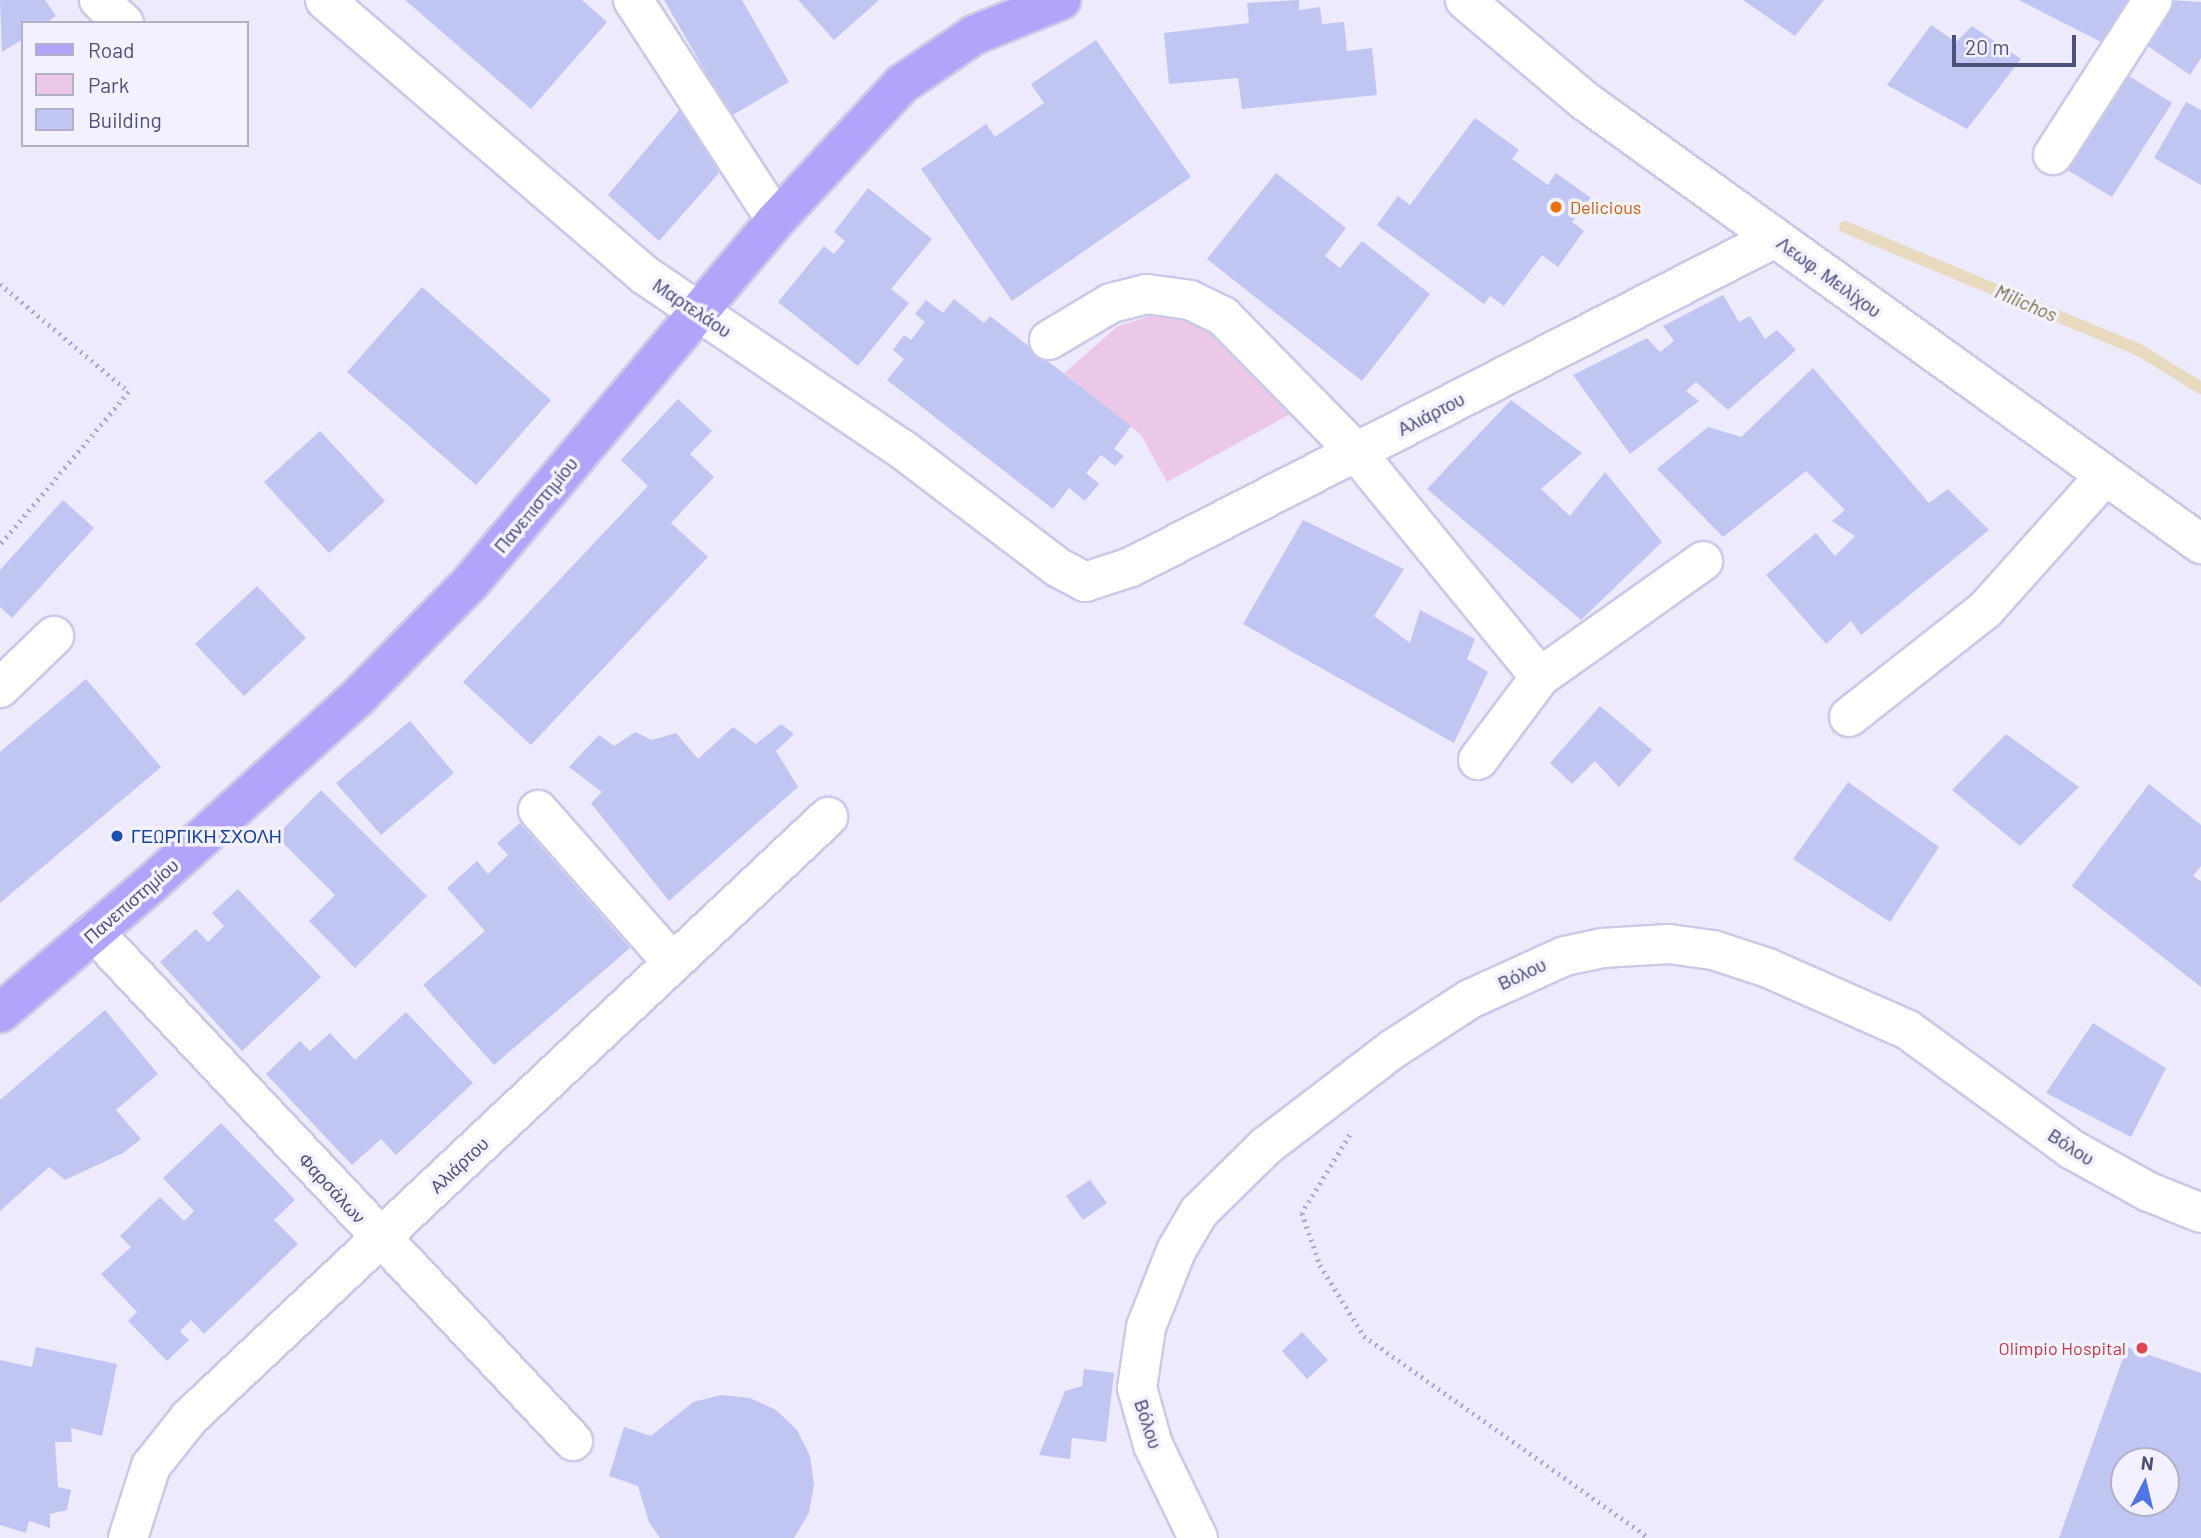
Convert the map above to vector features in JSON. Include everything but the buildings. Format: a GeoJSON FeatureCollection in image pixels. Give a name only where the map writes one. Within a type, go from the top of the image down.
{"type":"FeatureCollection","features":[{"type":"Feature","properties":{"kind":"main road","name":"Πανεπιστημίου"},"geometry":{"type":"LineString","coordinates":[[0,1013],[361,694],[407,647],[500,549],[776,220],[884,101],[924,66],[974,35],[1061,0]]}},
{"type":"Feature","properties":{"kind":"street"},"geometry":{"type":"LineString","coordinates":[[99,0],[123,21]]}},
{"type":"Feature","properties":{"kind":"street"},"geometry":{"type":"LineString","coordinates":[[127,21],[144,0]]}},
{"type":"Feature","properties":{"kind":"street","name":"Μαρτελάου"},"geometry":{"type":"LineString","coordinates":[[325,0],[646,276],[902,449],[1052,564],[1085,582]]}},
{"type":"Feature","properties":{"kind":"street"},"geometry":{"type":"LineString","coordinates":[[633,0],[776,220]]}},
{"type":"Feature","properties":{"kind":"street","name":"Λεωφ. Μειλίχου"},"geometry":{"type":"LineString","coordinates":[[1465,0],[1585,101],[2104,478],[2201,544]]}},
{"type":"Feature","properties":{"kind":"street"},"geometry":{"type":"LineString","coordinates":[[2053,155],[2153,0]]}},
{"type":"Feature","properties":{"kind":"street","name":"Αλιάρτου"},"geometry":{"type":"LineString","coordinates":[[1085,582],[1131,567],[1775,238]]}},
{"type":"Feature","properties":{"kind":"street"},"geometry":{"type":"LineString","coordinates":[[1049,340],[1095,310],[1126,298],[1163,294],[1190,300],[1231,322],[1356,452],[1540,677]]}},
{"type":"Feature","properties":{"kind":"street"},"geometry":{"type":"LineString","coordinates":[[1849,717],[1979,616],[2027,569],[2104,478]]}},
{"type":"Feature","properties":{"kind":"street"},"geometry":{"type":"LineString","coordinates":[[1478,760],[1540,677],[1703,561]]}},
{"type":"Feature","properties":{"kind":"street"},"geometry":{"type":"LineString","coordinates":[[0,688],[54,636]]}},
{"type":"Feature","properties":{"kind":"street"},"geometry":{"type":"LineString","coordinates":[[538,810],[673,963]]}},
{"type":"Feature","properties":{"kind":"street","name":"Αλιάρτου"},"geometry":{"type":"LineString","coordinates":[[128,1538],[141,1492],[168,1440],[828,817]]}},
{"type":"Feature","properties":{"kind":"street","name":"Φαρσάλων"},"geometry":{"type":"LineString","coordinates":[[94,932],[380,1240],[573,1441]]}},
{"type":"Feature","properties":{"kind":"street","name":"Βόλου"},"geometry":{"type":"LineString","coordinates":[[1198,1538],[1153,1445],[1137,1388],[1146,1327],[1176,1251],[1199,1212],[1266,1146],[1410,1037],[1486,991],[1565,956],[1620,946],[1669,944],[1713,950],[1768,968],[1908,1030],[2071,1149],[2149,1192],[2201,1213]]}},
{"type":"Feature","properties":{"kind":"path"},"geometry":{"type":"LineString","coordinates":[[0,284],[129,393],[0,545]]}},
{"type":"Feature","properties":{"kind":"path"},"geometry":{"type":"LineString","coordinates":[[1352,1132],[1302,1213],[1320,1265],[1364,1336],[1649,1538]]}},
{"type":"Feature","properties":{"kind":"green space"},"geometry":{"type":"Polygon","coordinates":[[[1159,313],[1208,326],[1294,412],[1167,482],[1141,435],[1064,373],[1118,326],[1159,313]]]}},
{"type":"Feature","properties":{"kind":"waterway","name":"Milichos"},"geometry":{"type":"LineString","coordinates":[[1845,227],[2139,350],[2201,388]]}},
{"type":"Feature","properties":{"kind":"place","name":"Delicious"},"geometry":{"type":"Point","coordinates":[1556,207]}},
{"type":"Feature","properties":{"kind":"place","name":"ΓΕΩΡΓΙΚΗ ΣΧΟΛΗ"},"geometry":{"type":"Point","coordinates":[117,836]}},
{"type":"Feature","properties":{"kind":"place","name":"Olimpio Hospital"},"geometry":{"type":"Point","coordinates":[2142,1348]}}]}
